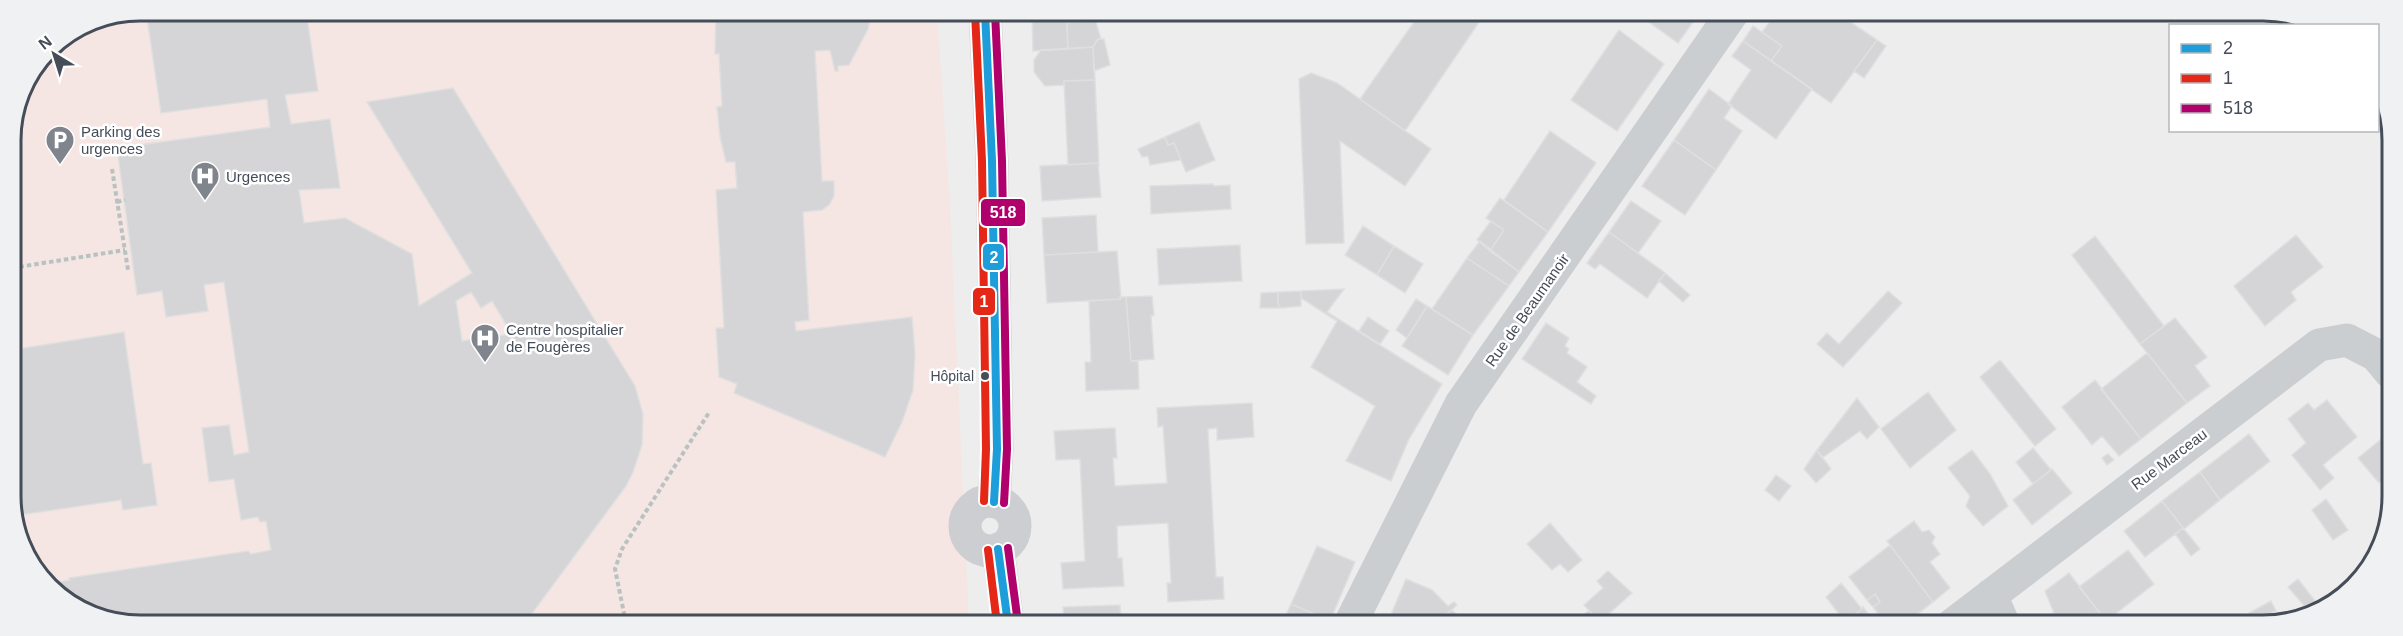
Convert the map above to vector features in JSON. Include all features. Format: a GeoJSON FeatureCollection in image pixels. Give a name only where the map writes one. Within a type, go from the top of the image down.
{"type":"FeatureCollection","features":[{"type":"Feature","properties":{"kind":"main road"},"geometry":{"type":"LineString","coordinates":[[985,26],[992,161],[997,438],[994,502],[1004,506],[1011,514],[1015,524],[1008,544],[998,549],[1007,615]]}},
{"type":"Feature","properties":{"kind":"street","name":"Rue de Beaumanoir"},"geometry":{"type":"LineString","coordinates":[[1355,615],[1461,404],[1727,21]]}},
{"type":"Feature","properties":{"kind":"street","name":"Rue Marceau"},"geometry":{"type":"LineString","coordinates":[[1965,615],[2319,345],[2347,340],[2376,355],[2382,362]]}},
{"type":"Feature","properties":{"kind":"street"},"geometry":{"type":"LineString","coordinates":[[1991,595],[2000,615]]}},
{"type":"Feature","properties":{"kind":"path"},"geometry":{"type":"LineString","coordinates":[[112,169],[128,270]]}},
{"type":"Feature","properties":{"kind":"path"},"geometry":{"type":"LineString","coordinates":[[117,202],[124,200]]}},
{"type":"Feature","properties":{"kind":"path"},"geometry":{"type":"LineString","coordinates":[[21,267],[124,250]]}},
{"type":"Feature","properties":{"kind":"path"},"geometry":{"type":"LineString","coordinates":[[624,615],[615,569],[622,549],[710,411]]}},
{"type":"Feature","properties":{"kind":"shaded area","name":"Centre hospitalier de Fougères"},"geometry":{"type":"Polygon","coordinates":[[[140,21],[938,21],[950,205],[969,615],[132,615],[94,606],[67,590],[41,562],[27,534],[21,496],[22,124],[30,94],[46,67],[61,50],[87,33],[102,27],[140,21]]]}},
{"type":"Feature","properties":{"kind":"building"},"geometry":{"type":"Polygon","coordinates":[[[147,21],[308,21],[318,91],[285,95],[291,124],[330,119],[340,188],[299,190],[304,223],[345,218],[412,254],[419,306],[472,273],[367,102],[453,88],[635,386],[643,414],[642,445],[633,472],[626,486],[531,615],[132,615],[94,606],[80,599],[58,582],[70,580],[69,578],[248,551],[251,554],[271,550],[266,521],[260,522],[258,517],[241,520],[234,479],[209,482],[202,428],[229,425],[234,455],[249,452],[224,282],[204,285],[208,311],[166,317],[162,291],[137,295],[117,148],[270,127],[267,99],[161,113],[147,21]],[[471,292],[456,301],[462,341],[512,334],[492,301],[481,308],[471,292]]]}},
{"type":"Feature","properties":{"kind":"building"},"geometry":{"type":"Polygon","coordinates":[[[716,21],[870,21],[849,65],[838,66],[838,71],[835,71],[830,50],[815,51],[822,181],[834,181],[834,196],[829,205],[822,210],[803,212],[809,320],[795,322],[796,331],[912,317],[915,354],[913,390],[902,422],[885,457],[734,393],[737,384],[719,377],[716,328],[724,328],[716,190],[737,188],[735,162],[726,162],[720,137],[717,107],[722,106],[719,54],[715,54],[716,21]]]}},
{"type":"Feature","properties":{"kind":"building"},"geometry":{"type":"Polygon","coordinates":[[[1032,21],[1066,21],[1068,49],[1033,51],[1032,21]]]}},
{"type":"Feature","properties":{"kind":"building"},"geometry":{"type":"Polygon","coordinates":[[[1096,21],[1101,39],[1098,39],[1093,47],[1068,49],[1067,23],[1096,21]]]}},
{"type":"Feature","properties":{"kind":"building"},"geometry":{"type":"Polygon","coordinates":[[[1415,21],[1480,21],[1405,131],[1360,99],[1415,21]]]}},
{"type":"Feature","properties":{"kind":"building"},"geometry":{"type":"Polygon","coordinates":[[[1647,21],[1694,21],[1678,43],[1647,21]]]}},
{"type":"Feature","properties":{"kind":"building"},"geometry":{"type":"Polygon","coordinates":[[[1770,21],[1849,21],[1877,40],[1831,103],[1771,61],[1782,46],[1762,32],[1770,21]]]}},
{"type":"Feature","properties":{"kind":"building"},"geometry":{"type":"Polygon","coordinates":[[[1753,26],[1782,46],[1771,61],[1743,41],[1753,26]]]}},
{"type":"Feature","properties":{"kind":"building"},"geometry":{"type":"Polygon","coordinates":[[[1619,30],[1664,64],[1617,131],[1571,100],[1619,30]]]}},
{"type":"Feature","properties":{"kind":"building"},"geometry":{"type":"Polygon","coordinates":[[[1098,39],[1104,39],[1110,65],[1094,71],[1093,47],[1098,39]]]}},
{"type":"Feature","properties":{"kind":"building"},"geometry":{"type":"Polygon","coordinates":[[[1877,40],[1886,46],[1864,78],[1854,71],[1877,40]]]}},
{"type":"Feature","properties":{"kind":"building"},"geometry":{"type":"Polygon","coordinates":[[[1743,41],[1812,89],[1776,139],[1728,104],[1751,70],[1732,56],[1743,41]]]}},
{"type":"Feature","properties":{"kind":"building"},"geometry":{"type":"Polygon","coordinates":[[[1093,47],[1095,80],[1064,81],[1064,85],[1045,86],[1034,72],[1034,60],[1041,50],[1093,47]]]}},
{"type":"Feature","properties":{"kind":"building"},"geometry":{"type":"Polygon","coordinates":[[[1311,73],[1337,83],[1431,149],[1405,186],[1340,141],[1344,243],[1306,244],[1299,79],[1311,73]]]}},
{"type":"Feature","properties":{"kind":"building"},"geometry":{"type":"Polygon","coordinates":[[[1095,80],[1099,166],[1098,163],[1068,165],[1064,81],[1095,80]]]}},
{"type":"Feature","properties":{"kind":"building"},"geometry":{"type":"Polygon","coordinates":[[[1709,89],[1732,106],[1724,118],[1742,131],[1716,170],[1674,140],[1709,89]]]}},
{"type":"Feature","properties":{"kind":"building"},"geometry":{"type":"Polygon","coordinates":[[[1199,122],[1215,160],[1186,172],[1174,143],[1168,145],[1165,137],[1199,122]]]}},
{"type":"Feature","properties":{"kind":"building"},"geometry":{"type":"Polygon","coordinates":[[[1550,131],[1596,163],[1548,232],[1504,200],[1550,131]]]}},
{"type":"Feature","properties":{"kind":"building"},"geometry":{"type":"Polygon","coordinates":[[[1165,137],[1168,145],[1174,143],[1181,160],[1150,165],[1148,156],[1142,157],[1138,149],[1165,137]]]}},
{"type":"Feature","properties":{"kind":"building"},"geometry":{"type":"Polygon","coordinates":[[[1674,140],[1716,170],[1685,215],[1642,186],[1674,140]]]}},
{"type":"Feature","properties":{"kind":"building"},"geometry":{"type":"Polygon","coordinates":[[[1098,163],[1101,197],[1042,201],[1040,166],[1098,163]]]}},
{"type":"Feature","properties":{"kind":"building"},"geometry":{"type":"Polygon","coordinates":[[[1213,184],[1214,186],[1230,185],[1231,209],[1151,214],[1150,186],[1213,184]]]}},
{"type":"Feature","properties":{"kind":"building"},"geometry":{"type":"Polygon","coordinates":[[[1500,198],[1548,232],[1519,272],[1490,251],[1504,230],[1486,218],[1500,198]]]}},
{"type":"Feature","properties":{"kind":"building"},"geometry":{"type":"Polygon","coordinates":[[[1631,201],[1661,221],[1638,253],[1609,232],[1631,201]]]}},
{"type":"Feature","properties":{"kind":"building"},"geometry":{"type":"Polygon","coordinates":[[[1096,215],[1098,252],[1044,255],[1042,218],[1096,215]]]}},
{"type":"Feature","properties":{"kind":"building"},"geometry":{"type":"Polygon","coordinates":[[[1491,221],[1504,230],[1490,251],[1477,240],[1491,221]]]}},
{"type":"Feature","properties":{"kind":"building"},"geometry":{"type":"Polygon","coordinates":[[[1363,226],[1394,246],[1377,275],[1345,255],[1363,226]]]}},
{"type":"Feature","properties":{"kind":"building"},"geometry":{"type":"Polygon","coordinates":[[[1609,232],[1665,273],[1647,298],[1600,264],[1595,269],[1587,263],[1609,232]]]}},
{"type":"Feature","properties":{"kind":"building"},"geometry":{"type":"Polygon","coordinates":[[[2296,235],[2323,267],[2291,292],[2296,300],[2265,326],[2234,286],[2296,235]]]}},
{"type":"Feature","properties":{"kind":"building"},"geometry":{"type":"Polygon","coordinates":[[[2095,236],[2164,326],[2140,344],[2072,255],[2095,236]]]}},
{"type":"Feature","properties":{"kind":"building"},"geometry":{"type":"Polygon","coordinates":[[[1480,241],[1519,272],[1509,286],[1467,258],[1480,241]]]}},
{"type":"Feature","properties":{"kind":"building"},"geometry":{"type":"Polygon","coordinates":[[[1240,245],[1242,281],[1159,285],[1157,249],[1240,245]]]}},
{"type":"Feature","properties":{"kind":"building"},"geometry":{"type":"Polygon","coordinates":[[[1394,246],[1423,264],[1405,293],[1377,275],[1394,246]]]}},
{"type":"Feature","properties":{"kind":"building"},"geometry":{"type":"Polygon","coordinates":[[[1117,251],[1121,299],[1047,303],[1044,255],[1117,251]]]}},
{"type":"Feature","properties":{"kind":"building"},"geometry":{"type":"Polygon","coordinates":[[[1467,258],[1509,286],[1473,335],[1432,309],[1467,258]]]}},
{"type":"Feature","properties":{"kind":"building"},"geometry":{"type":"Polygon","coordinates":[[[1665,273],[1690,295],[1683,302],[1659,281],[1665,273]]]}},
{"type":"Feature","properties":{"kind":"building"},"geometry":{"type":"Polygon","coordinates":[[[1344,289],[1327,312],[1442,384],[1409,439],[1391,481],[1346,461],[1375,406],[1311,367],[1337,321],[1301,298],[1301,291],[1344,289]]]}},
{"type":"Feature","properties":{"kind":"building"},"geometry":{"type":"Polygon","coordinates":[[[1301,291],[1301,306],[1281,308],[1278,305],[1278,292],[1301,291]]]}},
{"type":"Feature","properties":{"kind":"building"},"geometry":{"type":"Polygon","coordinates":[[[1888,291],[1902,303],[1843,367],[1817,344],[1827,333],[1839,344],[1888,291]]]}},
{"type":"Feature","properties":{"kind":"building"},"geometry":{"type":"Polygon","coordinates":[[[1278,292],[1278,305],[1281,308],[1260,308],[1261,293],[1278,292]]]}},
{"type":"Feature","properties":{"kind":"building"},"geometry":{"type":"Polygon","coordinates":[[[1152,296],[1154,359],[1131,361],[1126,297],[1152,296]]]}},
{"type":"Feature","properties":{"kind":"building"},"geometry":{"type":"Polygon","coordinates":[[[1120,297],[1126,297],[1131,361],[1138,361],[1139,389],[1086,391],[1085,362],[1091,362],[1089,301],[1121,299],[1120,297]]]}},
{"type":"Feature","properties":{"kind":"building"},"geometry":{"type":"Polygon","coordinates":[[[1416,299],[1427,306],[1407,338],[1396,330],[1416,299]]]}},
{"type":"Feature","properties":{"kind":"building"},"geometry":{"type":"Polygon","coordinates":[[[1427,306],[1473,335],[1448,375],[1402,346],[1427,306]]]}},
{"type":"Feature","properties":{"kind":"building"},"geometry":{"type":"Polygon","coordinates":[[[1368,317],[1389,331],[1380,344],[1359,331],[1368,317]]]}},
{"type":"Feature","properties":{"kind":"building"},"geometry":{"type":"Polygon","coordinates":[[[2175,318],[2207,357],[2195,366],[2210,386],[2187,403],[2140,344],[2175,318]]]}},
{"type":"Feature","properties":{"kind":"building"},"geometry":{"type":"Polygon","coordinates":[[[1546,323],[1569,338],[1565,346],[1569,349],[1567,353],[1587,367],[1577,382],[1596,396],[1591,404],[1522,359],[1546,323]]]}},
{"type":"Feature","properties":{"kind":"building"},"geometry":{"type":"Polygon","coordinates":[[[124,332],[143,464],[151,463],[157,505],[123,510],[121,500],[22,515],[21,349],[124,332]]]}},
{"type":"Feature","properties":{"kind":"building"},"geometry":{"type":"Polygon","coordinates":[[[2147,353],[2187,403],[2141,439],[2101,389],[2147,353]]]}},
{"type":"Feature","properties":{"kind":"building"},"geometry":{"type":"Polygon","coordinates":[[[2000,360],[2056,429],[2035,446],[1980,377],[2000,360]]]}},
{"type":"Feature","properties":{"kind":"building"},"geometry":{"type":"Polygon","coordinates":[[[2095,380],[2141,439],[2119,456],[2102,436],[2092,445],[2062,407],[2095,380]]]}},
{"type":"Feature","properties":{"kind":"building"},"geometry":{"type":"Polygon","coordinates":[[[1928,392],[1956,430],[1910,468],[1881,429],[1928,392]]]}},
{"type":"Feature","properties":{"kind":"building"},"geometry":{"type":"Polygon","coordinates":[[[1857,398],[1879,427],[1867,439],[1860,431],[1822,458],[1817,450],[1857,398]]]}},
{"type":"Feature","properties":{"kind":"building"},"geometry":{"type":"Polygon","coordinates":[[[2327,400],[2357,437],[2323,465],[2334,478],[2320,490],[2292,455],[2306,443],[2288,419],[2308,403],[2314,410],[2327,400]]]}},
{"type":"Feature","properties":{"kind":"building"},"geometry":{"type":"Polygon","coordinates":[[[1252,403],[1254,437],[1217,440],[1217,428],[1208,429],[1216,577],[1223,577],[1224,599],[1168,602],[1167,583],[1171,583],[1168,523],[1117,526],[1118,558],[1122,558],[1124,586],[1063,589],[1061,563],[1085,561],[1080,459],[1056,460],[1054,431],[1115,428],[1117,458],[1113,458],[1115,486],[1167,483],[1163,426],[1158,427],[1157,408],[1252,403]]]}},
{"type":"Feature","properties":{"kind":"building"},"geometry":{"type":"Polygon","coordinates":[[[2249,434],[2270,461],[2220,500],[2200,472],[2249,434]]]}},
{"type":"Feature","properties":{"kind":"building"},"geometry":{"type":"Polygon","coordinates":[[[2382,438],[2382,481],[2379,483],[2358,458],[2382,438]]]}},
{"type":"Feature","properties":{"kind":"building"},"geometry":{"type":"Polygon","coordinates":[[[2033,448],[2051,470],[2033,484],[2016,462],[2033,448]]]}},
{"type":"Feature","properties":{"kind":"building"},"geometry":{"type":"Polygon","coordinates":[[[1817,450],[1831,469],[1816,483],[1804,469],[1817,450]]]}},
{"type":"Feature","properties":{"kind":"building"},"geometry":{"type":"Polygon","coordinates":[[[1972,450],[1990,474],[2008,506],[1983,526],[1966,506],[1970,496],[1948,468],[1972,450]]]}},
{"type":"Feature","properties":{"kind":"building"},"geometry":{"type":"Polygon","coordinates":[[[2108,454],[2114,460],[2107,465],[2102,458],[2108,454]]]}},
{"type":"Feature","properties":{"kind":"building"},"geometry":{"type":"Polygon","coordinates":[[[2052,469],[2072,493],[2032,525],[2013,500],[2052,469]]]}},
{"type":"Feature","properties":{"kind":"building"},"geometry":{"type":"Polygon","coordinates":[[[2200,472],[2220,500],[2184,529],[2162,501],[2200,472]]]}},
{"type":"Feature","properties":{"kind":"building"},"geometry":{"type":"Polygon","coordinates":[[[1776,475],[1791,486],[1779,501],[1765,490],[1776,475]]]}},
{"type":"Feature","properties":{"kind":"building"},"geometry":{"type":"Polygon","coordinates":[[[2326,499],[2348,530],[2333,540],[2312,510],[2326,499]]]}},
{"type":"Feature","properties":{"kind":"building"},"geometry":{"type":"Polygon","coordinates":[[[2162,501],[2183,528],[2145,557],[2124,531],[2162,501]]]}},
{"type":"Feature","properties":{"kind":"building"},"geometry":{"type":"Polygon","coordinates":[[[1914,521],[1922,532],[1929,530],[1935,537],[1932,543],[1940,554],[1930,562],[1950,588],[1933,602],[1887,541],[1914,521]]]}},
{"type":"Feature","properties":{"kind":"building"},"geometry":{"type":"Polygon","coordinates":[[[1550,523],[1582,560],[1568,572],[1560,564],[1552,570],[1527,544],[1550,523]]]}},
{"type":"Feature","properties":{"kind":"building"},"geometry":{"type":"Polygon","coordinates":[[[2183,528],[2200,549],[2191,556],[2175,534],[2183,528]]]}},
{"type":"Feature","properties":{"kind":"building"},"geometry":{"type":"Polygon","coordinates":[[[1890,545],[1933,602],[1916,615],[1879,615],[1873,607],[1880,602],[1875,594],[1867,600],[1849,577],[1890,545]]]}},
{"type":"Feature","properties":{"kind":"building"},"geometry":{"type":"Polygon","coordinates":[[[1317,546],[1355,562],[1333,615],[1316,615],[1291,604],[1317,546]]]}},
{"type":"Feature","properties":{"kind":"building"},"geometry":{"type":"Polygon","coordinates":[[[2128,550],[2154,584],[2114,615],[2101,615],[2079,587],[2128,550]]]}},
{"type":"Feature","properties":{"kind":"building"},"geometry":{"type":"Polygon","coordinates":[[[1608,571],[1632,593],[1608,615],[1593,615],[1584,605],[1603,588],[1597,581],[1608,571]]]}},
{"type":"Feature","properties":{"kind":"building"},"geometry":{"type":"Polygon","coordinates":[[[2069,573],[2101,615],[2049,615],[2054,613],[2045,591],[2069,573]]]}},
{"type":"Feature","properties":{"kind":"building"},"geometry":{"type":"Polygon","coordinates":[[[1406,579],[1432,590],[1448,606],[1454,602],[1457,605],[1445,615],[1391,615],[1406,579]]]}},
{"type":"Feature","properties":{"kind":"building"},"geometry":{"type":"Polygon","coordinates":[[[2298,579],[2316,603],[2306,607],[2288,587],[2298,579]]]}},
{"type":"Feature","properties":{"kind":"building"},"geometry":{"type":"Polygon","coordinates":[[[1841,583],[1862,609],[1854,615],[1840,615],[1826,597],[1841,583]]]}},
{"type":"Feature","properties":{"kind":"building"},"geometry":{"type":"Polygon","coordinates":[[[1875,594],[1880,602],[1873,607],[1867,600],[1875,594]]]}},
{"type":"Feature","properties":{"kind":"building"},"geometry":{"type":"Polygon","coordinates":[[[2271,601],[2276,611],[2268,615],[2250,615],[2249,613],[2271,601]]]}},
{"type":"Feature","properties":{"kind":"building"},"geometry":{"type":"Polygon","coordinates":[[[1291,604],[1316,615],[1286,615],[1291,604]]]}},
{"type":"Feature","properties":{"kind":"building"},"geometry":{"type":"Polygon","coordinates":[[[1120,605],[1121,615],[1063,615],[1063,607],[1120,605]]]}},
{"type":"Feature","properties":{"kind":"building"},"geometry":{"type":"Polygon","coordinates":[[[1863,607],[1869,615],[1854,615],[1863,607]]]}},
{"type":"Feature","properties":{"kind":"building"},"geometry":{"type":"Polygon","coordinates":[[[1452,610],[1457,615],[1446,615],[1452,610]]]}},
{"type":"Feature","properties":{"kind":"building"},"geometry":{"type":"Polygon","coordinates":[[[1589,610],[1594,615],[1584,615],[1589,610]]]}},
{"type":"Feature","properties":{"kind":"transit line","name":"1"},"geometry":{"type":"LineString","coordinates":[[975,21],[982,161],[986,449],[984,501]]}},
{"type":"Feature","properties":{"kind":"transit line","name":"2"},"geometry":{"type":"LineString","coordinates":[[985,21],[992,161],[997,449],[994,502]]}},
{"type":"Feature","properties":{"kind":"transit line","name":"518"},"geometry":{"type":"LineString","coordinates":[[995,21],[1002,161],[1007,449],[1004,503]]}},
{"type":"Feature","properties":{"kind":"transit line","name":"518"},"geometry":{"type":"LineString","coordinates":[[1008,548],[1017,615]]}},
{"type":"Feature","properties":{"kind":"transit line","name":"2"},"geometry":{"type":"LineString","coordinates":[[998,549],[1007,615]]}},
{"type":"Feature","properties":{"kind":"transit line","name":"1"},"geometry":{"type":"LineString","coordinates":[[988,550],[996,615]]}},
{"type":"Feature","properties":{"kind":"place","name":"Parking des urgences"},"geometry":{"type":"Point","coordinates":[60,166]}},
{"type":"Feature","properties":{"kind":"place","name":"Urgences"},"geometry":{"type":"Point","coordinates":[205,202]}},
{"type":"Feature","properties":{"kind":"place","name":"Centre hospitalier de Fougères"},"geometry":{"type":"Point","coordinates":[485,364]}},
{"type":"Feature","properties":{"kind":"place","name":"Hôpital"},"geometry":{"type":"Point","coordinates":[985,376]}}]}
